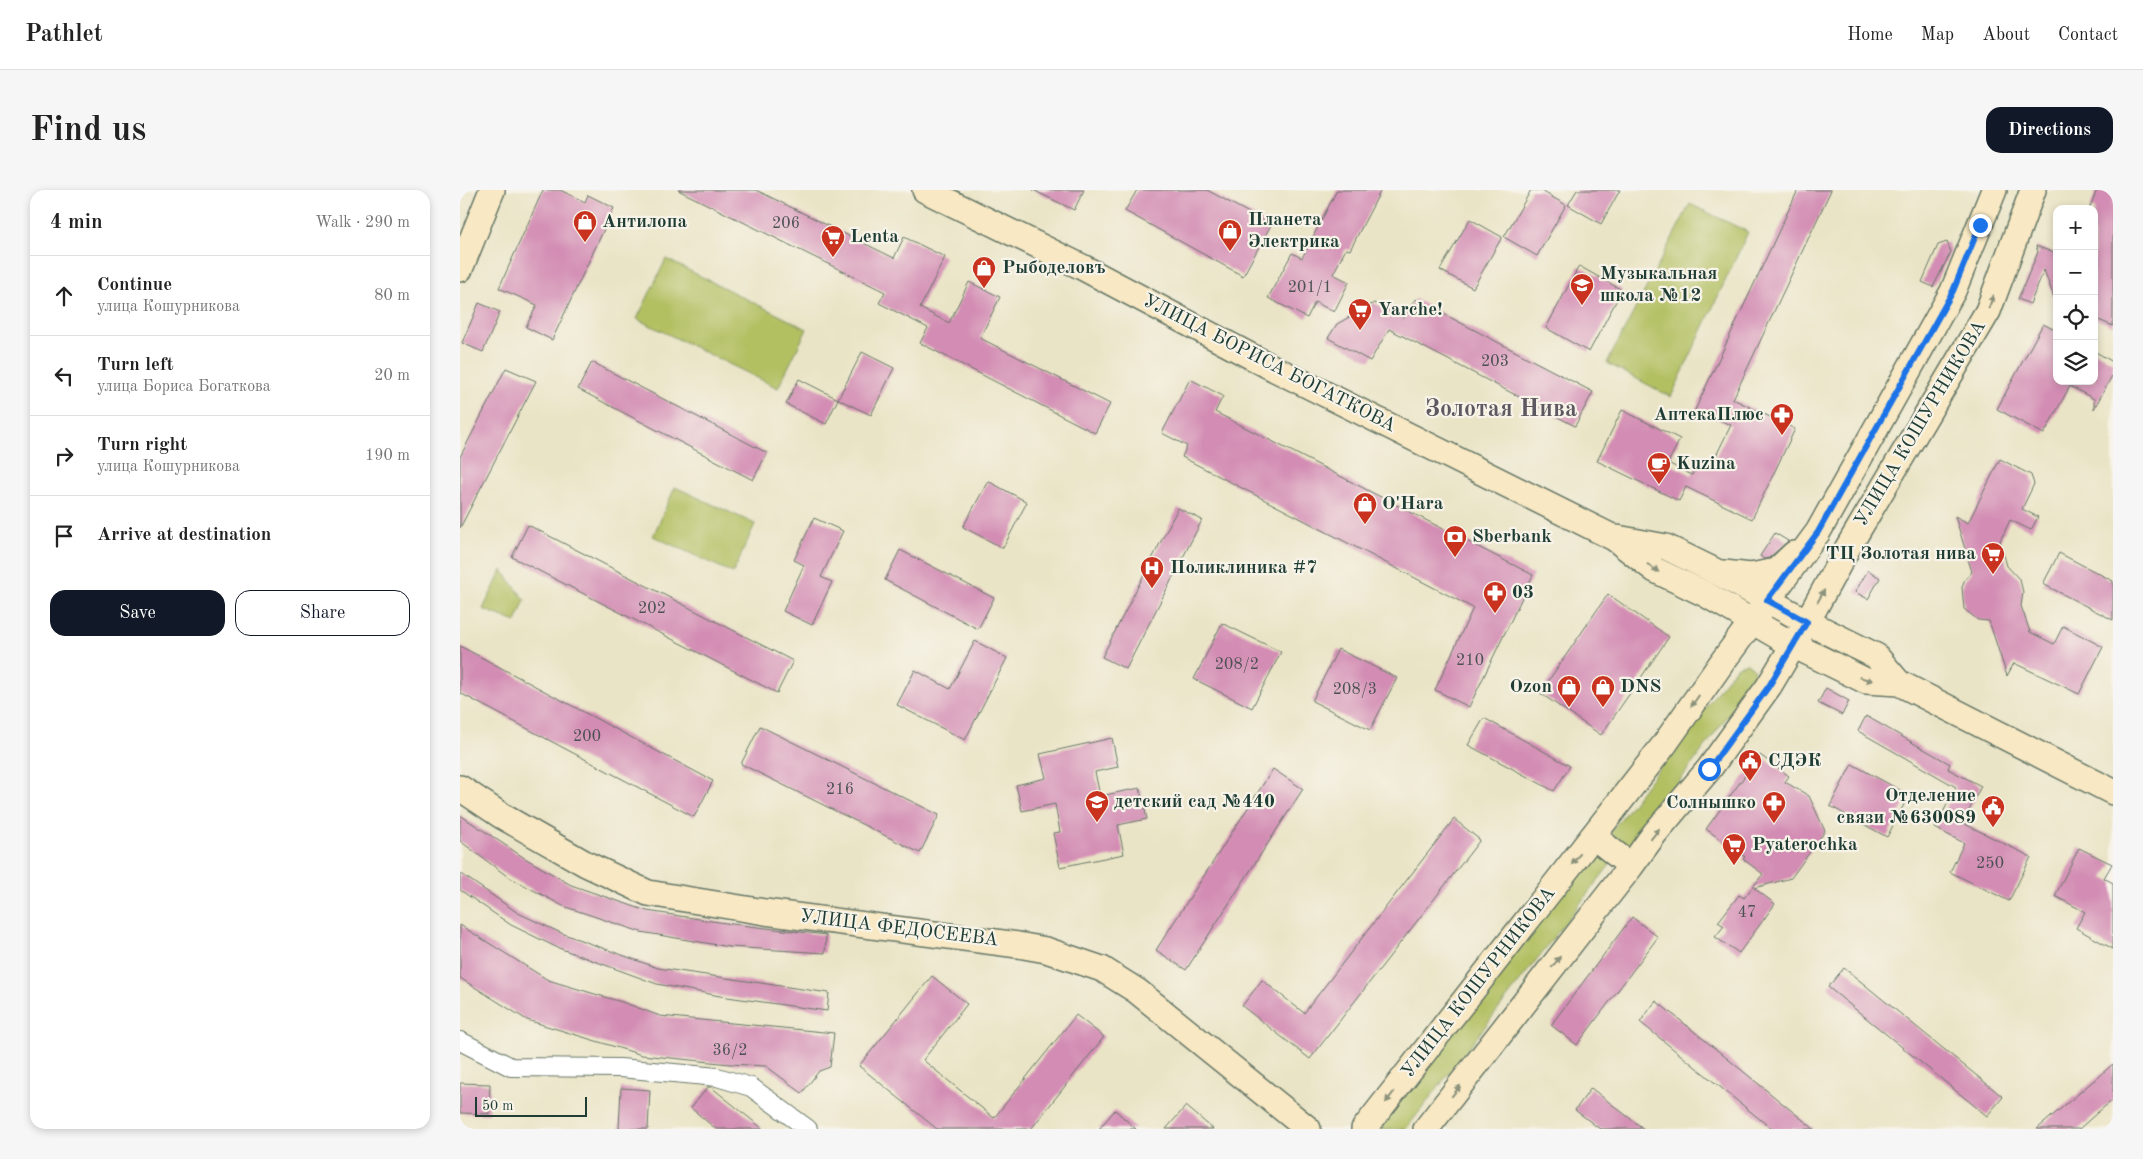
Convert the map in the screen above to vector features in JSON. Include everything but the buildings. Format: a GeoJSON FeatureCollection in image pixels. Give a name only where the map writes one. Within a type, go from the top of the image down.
{"type":"FeatureCollection","features":[{"type":"Feature","properties":{"kind":"main road"},"geometry":{"type":"LineString","coordinates":[[460,269],[492,190]]}},
{"type":"Feature","properties":{"kind":"main road","name":"УЛИЦА БОРИСА БОГАТКОВА"},"geometry":{"type":"LineString","coordinates":[[925,190],[1082,267],[1275,369],[1614,538],[1656,570],[1705,594],[1793,645],[1866,681],[1899,683]]}},
{"type":"Feature","properties":{"kind":"main road","name":"УЛИЦА КОШУРНИКОВА"},"geometry":{"type":"LineString","coordinates":[[1364,1129],[1664,745],[1767,600],[1803,555],[1825,521],[1953,291],[1994,190]]}},
{"type":"Feature","properties":{"kind":"main road","name":"УЛИЦА КОШУРНИКОВА"},"geometry":{"type":"LineString","coordinates":[[1426,1129],[1655,833],[1709,769],[1769,686],[1847,549],[1988,311],[2033,190]]}},
{"type":"Feature","properties":{"kind":"main road"},"geometry":{"type":"LineString","coordinates":[[1717,572],[1751,576],[1776,571],[1825,521]]}},
{"type":"Feature","properties":{"kind":"main road","name":"УЛИЦА БОРИСА БОГАТКОВА"},"geometry":{"type":"LineString","coordinates":[[1614,538],[1666,547],[1717,572],[1807,622],[1876,656],[1899,683],[2113,792]]}},
{"type":"Feature","properties":{"kind":"main road","name":"УЛИЦА ФЕДОСЕЕВА"},"geometry":{"type":"LineString","coordinates":[[460,788],[510,821],[586,864],[631,887],[648,893],[765,912],[1018,945],[1046,950],[1102,969],[1137,991],[1308,1129]]}},
{"type":"Feature","properties":{"kind":"main road"},"geometry":{"type":"LineString","coordinates":[[1593,836],[1631,866]]}},
{"type":"Feature","properties":{"kind":"street"},"geometry":{"type":"LineString","coordinates":[[460,1041],[511,1067],[620,1068],[716,1077],[751,1087],[808,1129]]}},
{"type":"Feature","properties":{"kind":"green space"},"geometry":{"type":"Polygon","coordinates":[[[1690,204],[1748,232],[1671,397],[1607,363],[1690,204]]]}},
{"type":"Feature","properties":{"kind":"green space"},"geometry":{"type":"Polygon","coordinates":[[[666,259],[807,329],[778,388],[637,319],[666,259]]]}},
{"type":"Feature","properties":{"kind":"green space"},"geometry":{"type":"Polygon","coordinates":[[[675,487],[755,524],[733,573],[653,536],[675,487]]]}},
{"type":"Feature","properties":{"kind":"green space"},"geometry":{"type":"Polygon","coordinates":[[[502,570],[525,600],[516,622],[483,609],[502,570]]]}},
{"type":"Feature","properties":{"kind":"green space"},"geometry":{"type":"Polygon","coordinates":[[[1747,663],[1753,668],[1755,676],[1749,687],[1630,848],[1610,833],[1736,667],[1747,663]]]}},
{"type":"Feature","properties":{"kind":"green space"},"geometry":{"type":"Polygon","coordinates":[[[1593,847],[1612,862],[1406,1129],[1378,1129],[1593,847]]]}},
{"type":"Feature","properties":{"kind":"place","name":"Антилопа"},"geometry":{"type":"Point","coordinates":[585,243]}},
{"type":"Feature","properties":{"kind":"place","name":"Планета Электрика"},"geometry":{"type":"Point","coordinates":[1230,252]}},
{"type":"Feature","properties":{"kind":"place","name":"Lenta"},"geometry":{"type":"Point","coordinates":[833,258]}},
{"type":"Feature","properties":{"kind":"place","name":"Рыбоделовъ"},"geometry":{"type":"Point","coordinates":[984,289]}},
{"type":"Feature","properties":{"kind":"place","name":"Музыкальная школа №12"},"geometry":{"type":"Point","coordinates":[1582,306]}},
{"type":"Feature","properties":{"kind":"place","name":"Yarche!"},"geometry":{"type":"Point","coordinates":[1360,331]}},
{"type":"Feature","properties":{"kind":"place","name":"АптекаПлюс"},"geometry":{"type":"Point","coordinates":[1782,436]}},
{"type":"Feature","properties":{"kind":"place","name":"Kuzina"},"geometry":{"type":"Point","coordinates":[1659,485]}},
{"type":"Feature","properties":{"kind":"place","name":"O'Hara"},"geometry":{"type":"Point","coordinates":[1365,525]}},
{"type":"Feature","properties":{"kind":"place","name":"Sberbank"},"geometry":{"type":"Point","coordinates":[1455,558]}},
{"type":"Feature","properties":{"kind":"place","name":"ТЦ Золотая нива"},"geometry":{"type":"Point","coordinates":[1993,575]}},
{"type":"Feature","properties":{"kind":"place","name":"Поликлиника #7"},"geometry":{"type":"Point","coordinates":[1152,589]}},
{"type":"Feature","properties":{"kind":"place","name":"03"},"geometry":{"type":"Point","coordinates":[1495,614]}},
{"type":"Feature","properties":{"kind":"place","name":"Ozon"},"geometry":{"type":"Point","coordinates":[1569,708]}},
{"type":"Feature","properties":{"kind":"place","name":"DNS"},"geometry":{"type":"Point","coordinates":[1603,708]}},
{"type":"Feature","properties":{"kind":"place","name":"СДЭК"},"geometry":{"type":"Point","coordinates":[1750,782]}},
{"type":"Feature","properties":{"kind":"place","name":"детский сад №440"},"geometry":{"type":"Point","coordinates":[1097,823]}},
{"type":"Feature","properties":{"kind":"place","name":"Солнышко"},"geometry":{"type":"Point","coordinates":[1774,824]}},
{"type":"Feature","properties":{"kind":"place","name":"Отделение связи №630089"},"geometry":{"type":"Point","coordinates":[1993,828]}},
{"type":"Feature","properties":{"kind":"place","name":"Pyaterochka"},"geometry":{"type":"Point","coordinates":[1734,866]}},
{"type":"Feature","properties":{"kind":"district","name":"Золотая Нива"},"geometry":{"type":"Point","coordinates":[1501,410]}},
{"type":"Feature","properties":{"kind":"route"},"geometry":{"type":"LineString","coordinates":[[1709,769],[1769,686],[1807,622],[1767,600],[1803,555],[1818,532],[1953,291],[1980,225]]}}]}
